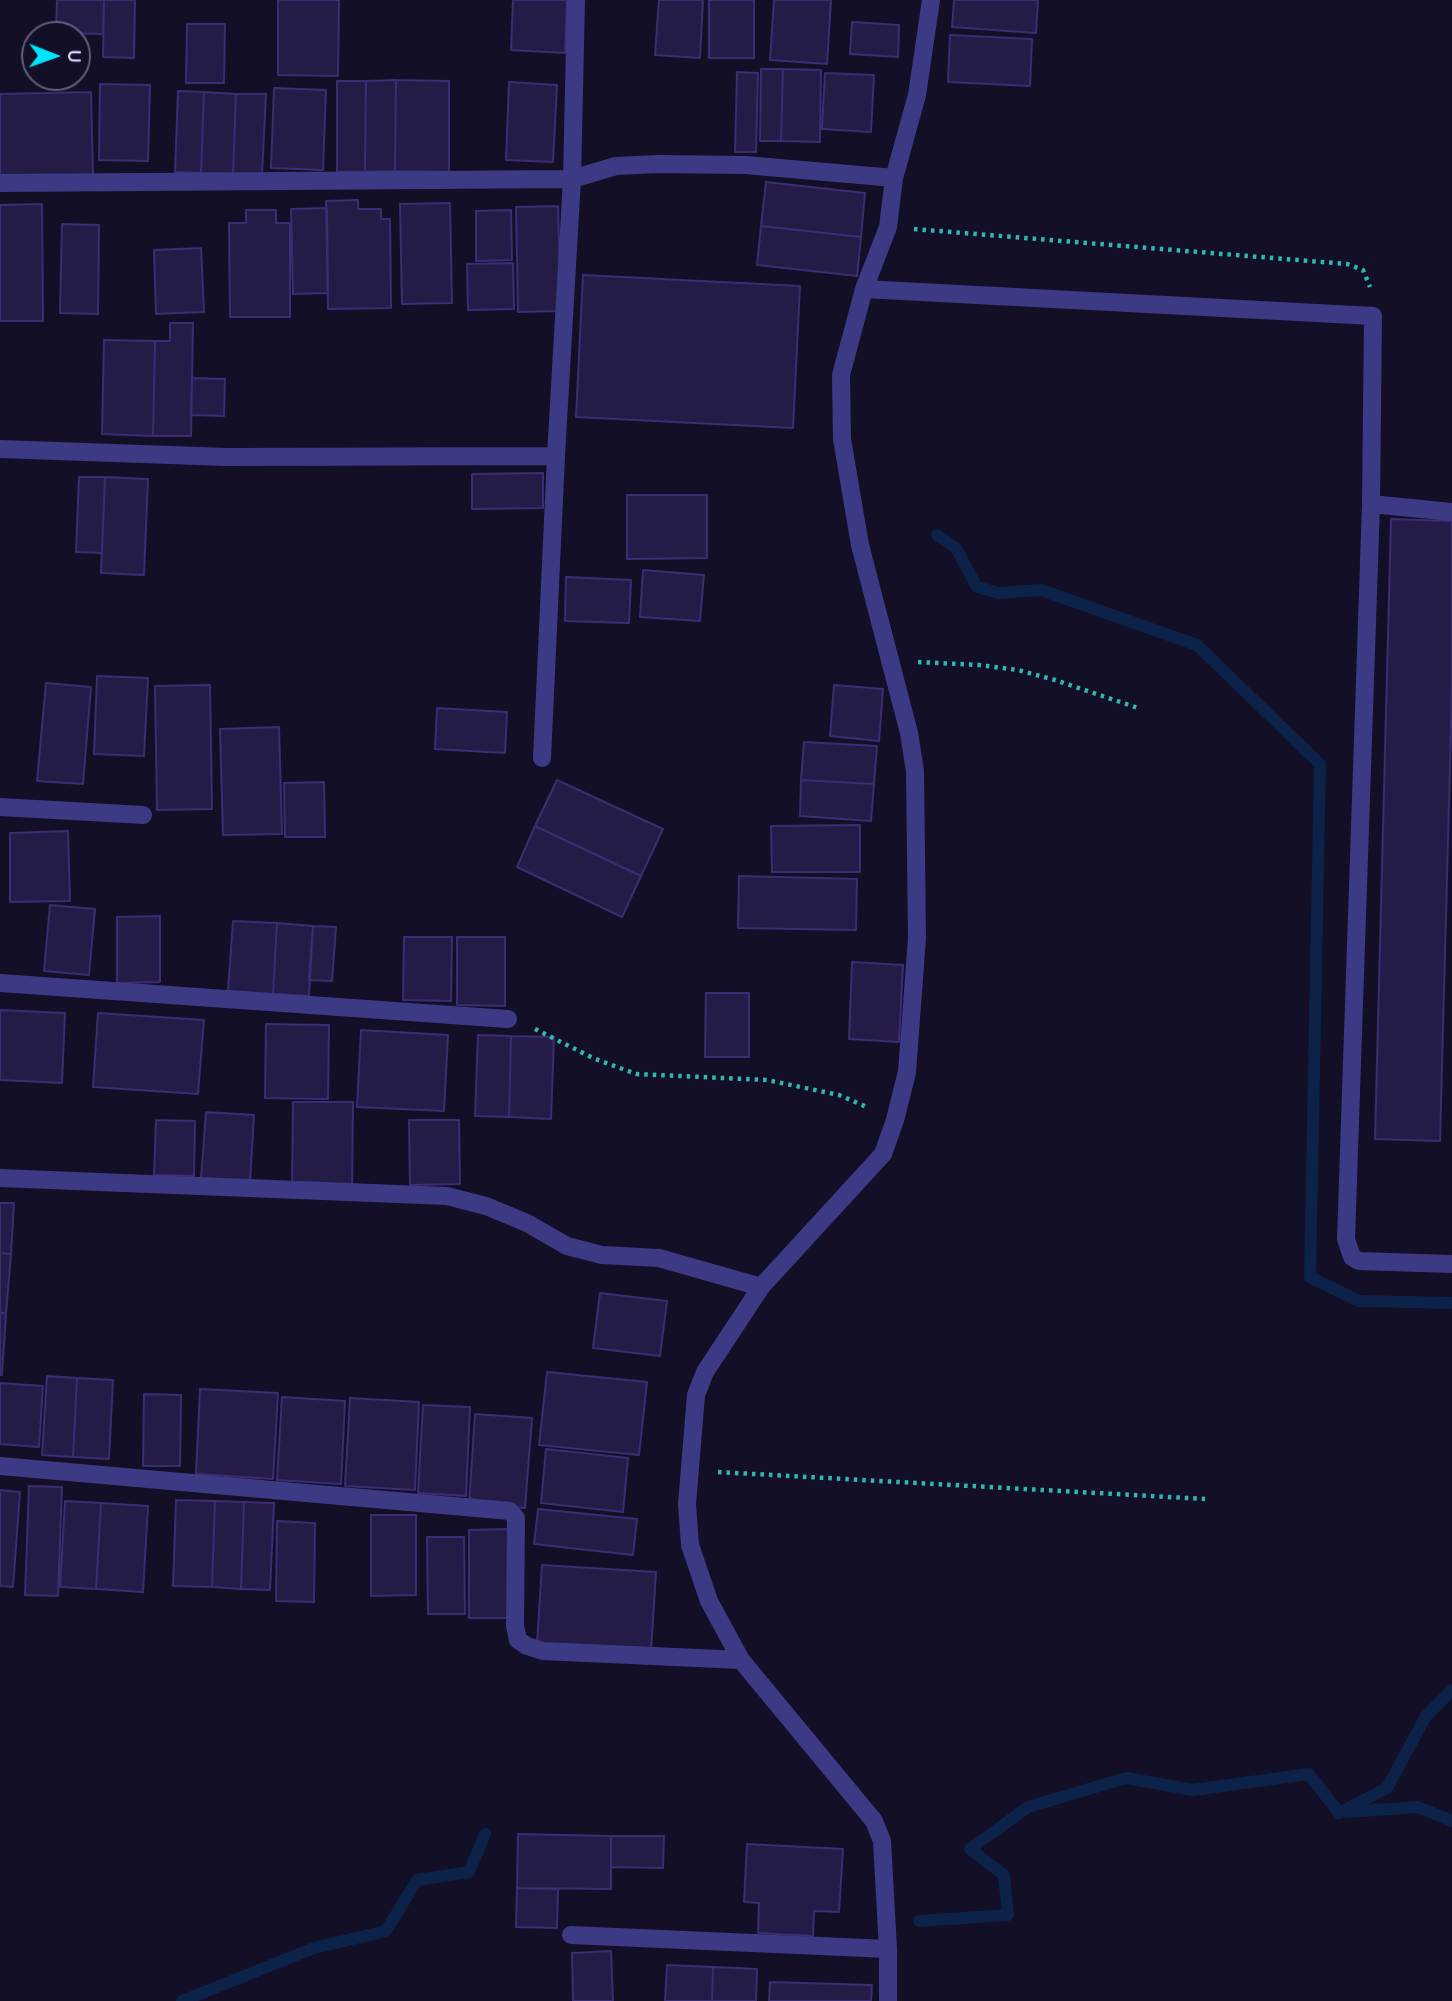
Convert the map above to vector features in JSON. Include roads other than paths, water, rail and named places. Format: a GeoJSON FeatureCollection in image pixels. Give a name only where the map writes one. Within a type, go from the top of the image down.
{"type":"FeatureCollection","features":[{"type":"Feature","properties":{"kind":"street"},"geometry":{"type":"LineString","coordinates":[[542,758],[572,179],[576,0]]}},
{"type":"Feature","properties":{"kind":"street"},"geometry":{"type":"LineString","coordinates":[[888,2001],[882,1841],[874,1821],[741,1660],[709,1601],[691,1545],[687,1504],[696,1395],[700,1383],[761,1287],[883,1154],[907,1072],[917,938],[915,771],[909,733],[860,545],[842,439],[841,375],[864,289],[888,227],[894,178],[917,95],[931,0]]}},
{"type":"Feature","properties":{"kind":"street"},"geometry":{"type":"LineString","coordinates":[[0,183],[572,179],[616,166],[659,164],[745,165],[894,178]]}},
{"type":"Feature","properties":{"kind":"street"},"geometry":{"type":"LineString","coordinates":[[864,289],[1373,316],[1371,504],[1346,1239],[1352,1258],[1359,1261],[1452,1264]]}},
{"type":"Feature","properties":{"kind":"street"},"geometry":{"type":"LineString","coordinates":[[0,449],[227,457],[556,456]]}},
{"type":"Feature","properties":{"kind":"street"},"geometry":{"type":"LineString","coordinates":[[1371,504],[1452,512]]}},
{"type":"Feature","properties":{"kind":"street"},"geometry":{"type":"LineString","coordinates":[[0,807],[143,815]]}},
{"type":"Feature","properties":{"kind":"street"},"geometry":{"type":"LineString","coordinates":[[0,983],[508,1018]]}},
{"type":"Feature","properties":{"kind":"street"},"geometry":{"type":"LineString","coordinates":[[0,1178],[447,1196],[486,1206],[527,1223],[567,1246],[603,1255],[659,1258],[761,1287]]}},
{"type":"Feature","properties":{"kind":"street"},"geometry":{"type":"LineString","coordinates":[[0,1466],[510,1511],[516,1518],[515,1626],[518,1640],[527,1646],[543,1651],[741,1660]]}},
{"type":"Feature","properties":{"kind":"street"},"geometry":{"type":"LineString","coordinates":[[571,1935],[888,1949]]}},
{"type":"Feature","properties":{"kind":"waterway"},"geometry":{"type":"LineString","coordinates":[[937,535],[956,548],[977,587],[999,593],[1041,590],[1197,645],[1320,764],[1310,1277],[1359,1301],[1452,1303]]}},
{"type":"Feature","properties":{"kind":"waterway"},"geometry":{"type":"LineString","coordinates":[[919,1921],[1008,1915],[1004,1875],[970,1849],[1028,1807],[1126,1778],[1193,1790],[1309,1774],[1339,1813],[1387,1788],[1426,1716],[1452,1690]]}},
{"type":"Feature","properties":{"kind":"waterway"},"geometry":{"type":"LineString","coordinates":[[1347,1812],[1418,1807],[1452,1821]]}},
{"type":"Feature","properties":{"kind":"waterway"},"geometry":{"type":"LineString","coordinates":[[182,2001],[314,1948],[386,1931],[417,1880],[469,1872],[485,1834]]}}]}
